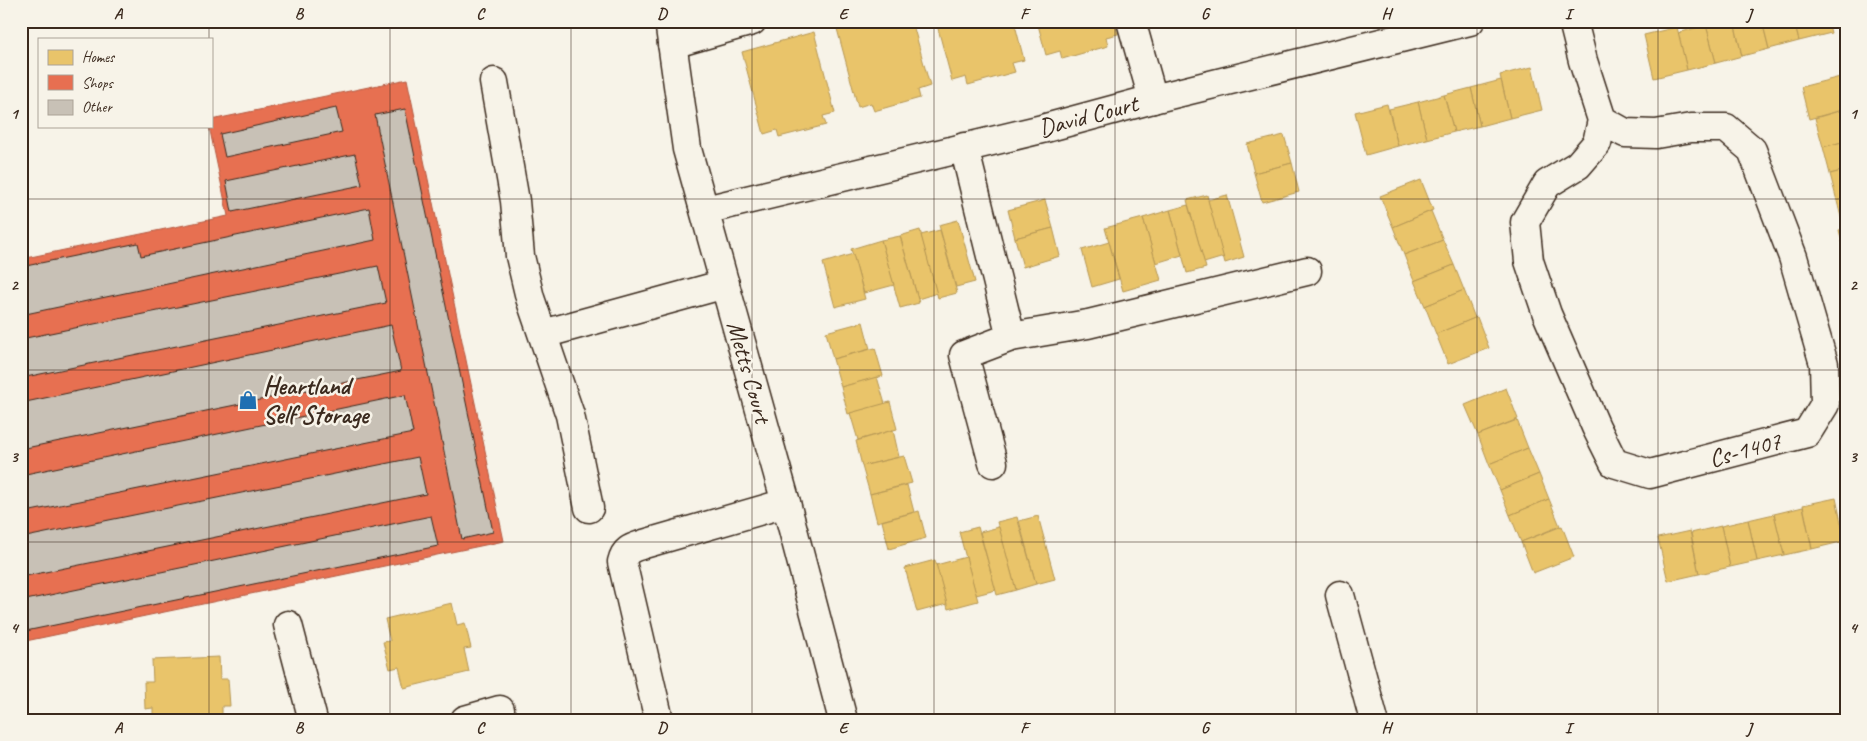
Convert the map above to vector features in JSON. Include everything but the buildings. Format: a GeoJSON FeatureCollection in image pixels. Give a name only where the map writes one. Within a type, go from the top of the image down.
{"type":"FeatureCollection","features":[{"type":"Feature","properties":{"kind":"street"},"geometry":{"type":"LineString","coordinates":[[670,33],[752,21]]}},
{"type":"Feature","properties":{"kind":"street"},"geometry":{"type":"LineString","coordinates":[[1131,21],[1153,99]]}},
{"type":"Feature","properties":{"kind":"street","name":"David Court"},"geometry":{"type":"LineString","coordinates":[[705,210],[1042,129],[1153,99],[1470,21]]}},
{"type":"Feature","properties":{"kind":"street"},"geometry":{"type":"LineString","coordinates":[[1573,21],[1583,61],[1602,120]]}},
{"type":"Feature","properties":{"kind":"street","name":"Metts Court"},"geometry":{"type":"LineString","coordinates":[[670,33],[687,149],[786,503],[836,718]]}},
{"type":"Feature","properties":{"kind":"street"},"geometry":{"type":"LineString","coordinates":[[494,82],[515,201],[520,256],[530,298],[570,415],[589,508]]}},
{"type":"Feature","properties":{"kind":"street","name":"Cs-1407"},"geometry":{"type":"LineString","coordinates":[[1602,120],[1625,133],[1656,134],[1691,128],[1726,128],[1752,150],[1793,258],[1824,364],[1825,404],[1807,433],[1650,474],[1614,463],[1596,427],[1547,314],[1530,260],[1526,222],[1547,184],[1578,165],[1597,143],[1602,120]]}},
{"type":"Feature","properties":{"kind":"street"},"geometry":{"type":"LineString","coordinates":[[964,147],[1012,336]]}},
{"type":"Feature","properties":{"kind":"street"},"geometry":{"type":"LineString","coordinates":[[992,463],[964,355],[1012,336],[1088,324],[1307,271]]}},
{"type":"Feature","properties":{"kind":"street"},"geometry":{"type":"LineString","coordinates":[[543,334],[725,284]]}},
{"type":"Feature","properties":{"kind":"street"},"geometry":{"type":"LineString","coordinates":[[659,720],[622,562],[624,554],[644,544],[786,503]]}},
{"type":"Feature","properties":{"kind":"street"},"geometry":{"type":"LineString","coordinates":[[1340,595],[1374,720]]}},
{"type":"Feature","properties":{"kind":"street"},"geometry":{"type":"LineString","coordinates":[[288,625],[314,720]]}},
{"type":"Feature","properties":{"kind":"street"},"geometry":{"type":"LineString","coordinates":[[465,720],[500,710]]}},
{"type":"Feature","properties":{"kind":"place","name":"Heartland Self Storage"},"geometry":{"type":"Point","coordinates":[248,400]}}]}
